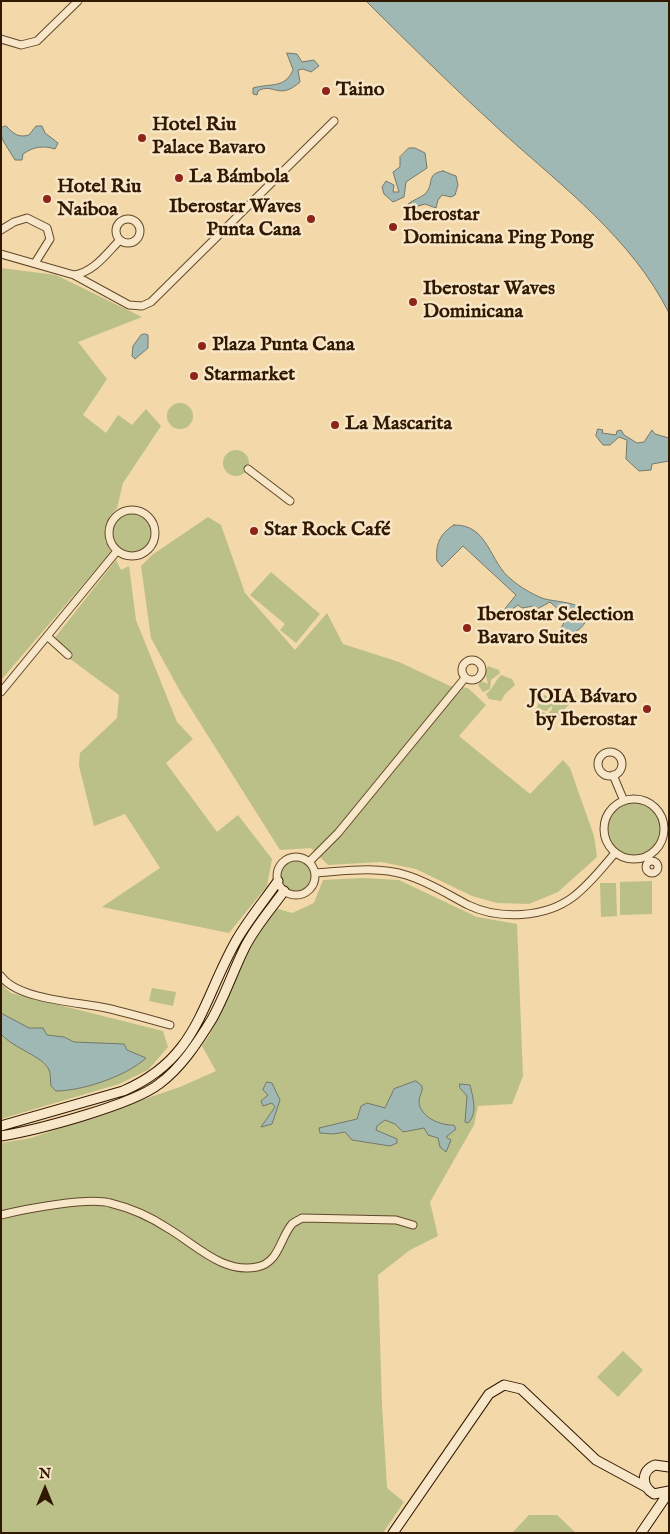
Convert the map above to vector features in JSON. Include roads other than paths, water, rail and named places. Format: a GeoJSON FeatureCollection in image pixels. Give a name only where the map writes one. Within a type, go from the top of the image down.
{"type":"FeatureCollection","features":[{"type":"Feature","properties":{"kind":"street"},"geometry":{"type":"LineString","coordinates":[[1,39],[21,45],[37,42],[78,1]]}},
{"type":"Feature","properties":{"kind":"street"},"geometry":{"type":"LineString","coordinates":[[1,254],[74,275],[129,305],[142,306],[151,302],[334,121]]}},
{"type":"Feature","properties":{"kind":"street"},"geometry":{"type":"LineString","coordinates":[[1,230],[14,222],[27,218],[47,228],[50,239],[35,263]]}},
{"type":"Feature","properties":{"kind":"street"},"geometry":{"type":"LineString","coordinates":[[74,275],[90,270],[120,240]]}},
{"type":"Feature","properties":{"kind":"street"},"geometry":{"type":"LineString","coordinates":[[248,469],[290,502]]}},
{"type":"Feature","properties":{"kind":"street"},"geometry":{"type":"LineString","coordinates":[[128,509],[143,512],[154,524],[155,532],[151,546],[135,556],[117,551],[109,541],[111,521],[120,512],[128,509]]}},
{"type":"Feature","properties":{"kind":"street"},"geometry":{"type":"LineString","coordinates":[[1,692],[117,551]]}},
{"type":"Feature","properties":{"kind":"street"},"geometry":{"type":"LineString","coordinates":[[47,636],[68,654]]}},
{"type":"Feature","properties":{"kind":"street"},"geometry":{"type":"LineString","coordinates":[[309,862],[338,833],[465,678]]}},
{"type":"Feature","properties":{"kind":"street"},"geometry":{"type":"LineString","coordinates":[[613,775],[624,801]]}},
{"type":"Feature","properties":{"kind":"street"},"geometry":{"type":"LineString","coordinates":[[624,801],[644,801],[653,806],[663,823],[665,838],[648,859],[629,859],[616,853],[606,842],[604,822],[615,806],[624,801]]}},
{"type":"Feature","properties":{"kind":"street"},"geometry":{"type":"LineString","coordinates":[[315,874],[378,870],[405,874],[431,884],[469,906],[488,912],[520,916],[549,909],[572,898],[592,880],[616,853]]}},
{"type":"Feature","properties":{"kind":"street"},"geometry":{"type":"LineString","coordinates":[[298,857],[309,862],[315,874],[315,880],[308,891],[296,895],[284,891],[278,881],[278,869],[286,860],[298,857]]}},
{"type":"Feature","properties":{"kind":"street"},"geometry":{"type":"LineString","coordinates":[[1,1126],[123,1091],[140,1084],[161,1070],[195,1028],[236,941],[278,881]]}},
{"type":"Feature","properties":{"kind":"street"},"geometry":{"type":"LineString","coordinates":[[1,1136],[103,1108],[139,1095],[158,1085],[174,1070],[196,1043],[221,1001],[246,946],[284,891]]}},
{"type":"Feature","properties":{"kind":"street"},"geometry":{"type":"LineString","coordinates":[[1,976],[16,987],[29,993],[104,1008],[170,1025]]}},
{"type":"Feature","properties":{"kind":"street"},"geometry":{"type":"LineString","coordinates":[[1,1215],[22,1209],[73,1203],[108,1202],[140,1212],[222,1263],[244,1267],[259,1267],[271,1260],[292,1224],[302,1218],[396,1220],[413,1225]]}},
{"type":"Feature","properties":{"kind":"street"},"geometry":{"type":"LineString","coordinates":[[393,1533],[489,1394],[504,1385],[521,1389],[591,1456],[659,1495],[669,1491]]}},
{"type":"Feature","properties":{"kind":"street"},"geometry":{"type":"LineString","coordinates":[[628,1478],[645,1474],[655,1465],[669,1467]]}},
{"type":"Feature","properties":{"kind":"street"},"geometry":{"type":"LineString","coordinates":[[645,1474],[648,1489],[657,1510]]}},
{"type":"Feature","properties":{"kind":"street"},"geometry":{"type":"LineString","coordinates":[[641,1533],[669,1491]]}},
{"type":"Feature","properties":{"kind":"water"},"geometry":{"type":"Polygon","coordinates":[[[366,1],[669,1],[669,313],[654,286],[636,261],[595,215],[468,101],[366,1]]]}},
{"type":"Feature","properties":{"kind":"water"},"geometry":{"type":"Polygon","coordinates":[[[287,53],[297,54],[302,62],[314,60],[319,66],[311,72],[303,69],[298,70],[300,82],[287,90],[281,91],[268,88],[258,91],[257,95],[253,94],[253,88],[281,83],[290,76],[293,70],[287,53]]]}},
{"type":"Feature","properties":{"kind":"water"},"geometry":{"type":"Polygon","coordinates":[[[6,126],[14,133],[22,136],[29,135],[36,126],[42,126],[45,133],[58,143],[55,149],[46,147],[34,148],[23,154],[22,160],[15,160],[2,139],[1,128],[6,126]]]}},
{"type":"Feature","properties":{"kind":"water"},"geometry":{"type":"Polygon","coordinates":[[[409,148],[415,148],[425,153],[427,168],[406,182],[404,197],[393,202],[384,194],[382,187],[386,181],[394,185],[393,192],[399,192],[393,172],[400,167],[400,157],[409,148]]]}},
{"type":"Feature","properties":{"kind":"water"},"geometry":{"type":"Polygon","coordinates":[[[443,171],[456,176],[458,185],[455,195],[451,197],[442,195],[438,200],[436,208],[425,204],[418,206],[416,212],[428,213],[427,219],[418,222],[409,218],[406,211],[408,204],[425,194],[430,187],[434,174],[443,171]]]}},
{"type":"Feature","properties":{"kind":"water"},"geometry":{"type":"Polygon","coordinates":[[[141,335],[148,335],[148,348],[135,359],[132,356],[133,346],[141,335]]]}},
{"type":"Feature","properties":{"kind":"water"},"geometry":{"type":"Polygon","coordinates":[[[598,429],[603,430],[602,433],[616,435],[617,431],[621,430],[624,435],[637,443],[644,442],[652,430],[655,434],[669,438],[669,461],[652,464],[651,470],[639,471],[626,459],[627,440],[619,437],[610,445],[603,445],[596,436],[598,429]]]}},
{"type":"Feature","properties":{"kind":"water"},"geometry":{"type":"Polygon","coordinates":[[[454,525],[466,526],[482,537],[504,573],[522,588],[542,598],[573,604],[583,610],[587,615],[581,628],[573,633],[559,632],[567,617],[550,602],[537,609],[534,606],[522,608],[518,605],[501,617],[499,616],[516,595],[463,546],[442,567],[437,561],[439,540],[454,525]]]}},
{"type":"Feature","properties":{"kind":"water"},"geometry":{"type":"Polygon","coordinates":[[[1,1013],[29,1028],[43,1028],[47,1035],[64,1037],[74,1042],[124,1044],[127,1050],[146,1058],[128,1071],[104,1081],[78,1088],[56,1091],[51,1086],[50,1072],[46,1065],[1,1034],[1,1013]]]}},
{"type":"Feature","properties":{"kind":"water"},"geometry":{"type":"Polygon","coordinates":[[[416,1081],[422,1086],[419,1102],[423,1112],[432,1120],[454,1125],[456,1129],[446,1137],[451,1140],[446,1152],[440,1147],[438,1138],[428,1135],[424,1128],[403,1132],[395,1124],[385,1120],[377,1126],[376,1130],[397,1139],[397,1143],[390,1146],[352,1140],[345,1132],[333,1134],[320,1133],[319,1128],[357,1119],[361,1106],[367,1103],[385,1108],[394,1089],[416,1081]]]}},
{"type":"Feature","properties":{"kind":"water"},"geometry":{"type":"Polygon","coordinates":[[[267,1082],[272,1083],[280,1100],[272,1124],[261,1127],[275,1107],[272,1103],[263,1106],[261,1101],[268,1095],[263,1090],[267,1082]]]}},
{"type":"Feature","properties":{"kind":"water"},"geometry":{"type":"Polygon","coordinates":[[[460,1084],[470,1085],[474,1110],[468,1123],[465,1122],[467,1096],[460,1088],[460,1084]]]}},
{"type":"Feature","properties":{"kind":"place","name":"Taino"},"geometry":{"type":"Point","coordinates":[326,91]}},
{"type":"Feature","properties":{"kind":"place","name":"Hotel Riu Palace Bavaro"},"geometry":{"type":"Point","coordinates":[142,138]}},
{"type":"Feature","properties":{"kind":"place","name":"La Bámbola"},"geometry":{"type":"Point","coordinates":[179,178]}},
{"type":"Feature","properties":{"kind":"place","name":"Hotel Riu Naiboa"},"geometry":{"type":"Point","coordinates":[47,199]}},
{"type":"Feature","properties":{"kind":"place","name":"Iberostar Waves Punta Cana"},"geometry":{"type":"Point","coordinates":[311,219]}},
{"type":"Feature","properties":{"kind":"place","name":"Iberostar Dominicana Ping Pong"},"geometry":{"type":"Point","coordinates":[393,227]}},
{"type":"Feature","properties":{"kind":"place","name":"Iberostar Waves Dominicana"},"geometry":{"type":"Point","coordinates":[413,302]}},
{"type":"Feature","properties":{"kind":"place","name":"Plaza Punta Cana"},"geometry":{"type":"Point","coordinates":[202,346]}},
{"type":"Feature","properties":{"kind":"place","name":"Starmarket"},"geometry":{"type":"Point","coordinates":[194,376]}},
{"type":"Feature","properties":{"kind":"place","name":"La Mascarita"},"geometry":{"type":"Point","coordinates":[335,425]}},
{"type":"Feature","properties":{"kind":"place","name":"Star Rock Café"},"geometry":{"type":"Point","coordinates":[254,531]}},
{"type":"Feature","properties":{"kind":"place","name":"Iberostar Selection Bavaro Suites"},"geometry":{"type":"Point","coordinates":[467,628]}},
{"type":"Feature","properties":{"kind":"place","name":"JOIA Bávaro by Iberostar"},"geometry":{"type":"Point","coordinates":[647,709]}}]}
